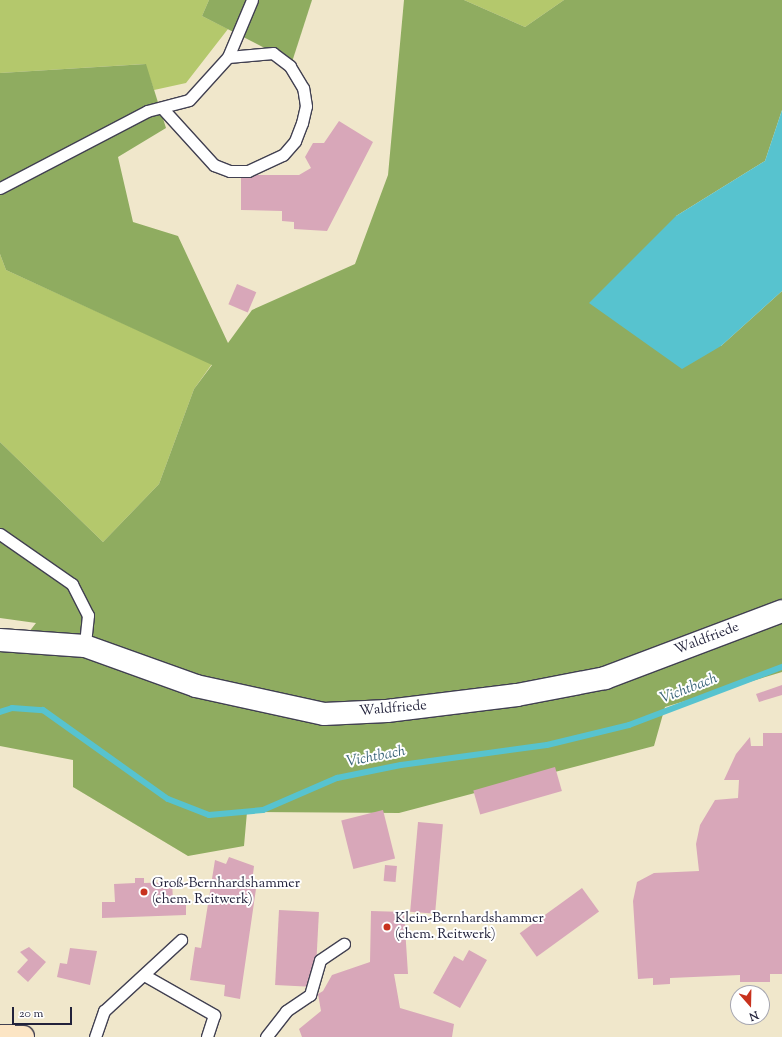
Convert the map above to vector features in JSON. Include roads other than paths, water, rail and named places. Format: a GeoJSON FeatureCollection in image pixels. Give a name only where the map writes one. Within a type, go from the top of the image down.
{"type":"FeatureCollection","features":[{"type":"Feature","properties":{"kind":"main road"},"geometry":{"type":"LineString","coordinates":[[0,1036],[23,1037]]}},
{"type":"Feature","properties":{"kind":"street","name":"Waldfriede"},"geometry":{"type":"LineString","coordinates":[[0,640],[85,646],[196,686],[324,714],[517,695],[605,678],[782,611]]}},
{"type":"Feature","properties":{"kind":"lane"},"geometry":{"type":"LineString","coordinates":[[0,188],[140,114],[163,109],[189,100],[228,57],[252,0]]}},
{"type":"Feature","properties":{"kind":"lane"},"geometry":{"type":"LineString","coordinates":[[163,109],[214,165],[230,172],[248,171],[282,155],[295,141],[302,123],[306,106],[303,88],[290,66],[273,53],[228,57]]}},
{"type":"Feature","properties":{"kind":"lane"},"geometry":{"type":"LineString","coordinates":[[0,534],[72,584],[88,615],[85,646]]}},
{"type":"Feature","properties":{"kind":"lane"},"geometry":{"type":"LineString","coordinates":[[95,1037],[104,1011],[181,940]]}},
{"type":"Feature","properties":{"kind":"lane"},"geometry":{"type":"LineString","coordinates":[[266,1037],[286,1012],[310,995],[320,960],[344,944]]}},
{"type":"Feature","properties":{"kind":"lane"},"geometry":{"type":"LineString","coordinates":[[144,975],[214,1015],[208,1037]]}},
{"type":"Feature","properties":{"kind":"water"},"geometry":{"type":"Polygon","coordinates":[[[782,110],[782,291],[721,346],[682,369],[589,303],[676,216],[765,161],[782,110]]]}},
{"type":"Feature","properties":{"kind":"waterway","name":"Vichtbach"},"geometry":{"type":"LineString","coordinates":[[0,712],[12,708],[43,710],[168,799],[209,815],[263,810],[337,778],[401,765],[547,745],[629,725],[782,667]]}},
{"type":"Feature","properties":{"kind":"place","name":"Groß-Bernhardshammer (ehem. Reitwerk)"},"geometry":{"type":"Point","coordinates":[144,892]}},
{"type":"Feature","properties":{"kind":"place","name":"Klein-Bernhardshammer (ehem. Reitwerk)"},"geometry":{"type":"Point","coordinates":[387,927]}}]}
